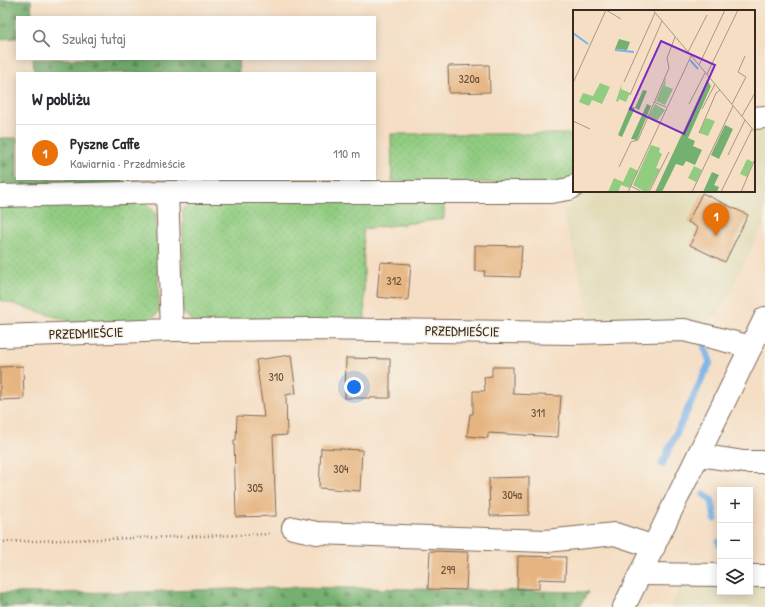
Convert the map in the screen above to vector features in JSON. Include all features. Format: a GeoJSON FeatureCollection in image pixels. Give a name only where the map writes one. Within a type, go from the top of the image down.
{"type":"FeatureCollection","features":[{"type":"Feature","properties":{"kind":"street"},"geometry":{"type":"LineString","coordinates":[[755,118],[765,117]]}},
{"type":"Feature","properties":{"kind":"street"},"geometry":{"type":"LineString","coordinates":[[0,196],[167,192],[552,192],[569,189],[573,187]]}},
{"type":"Feature","properties":{"kind":"street"},"geometry":{"type":"LineString","coordinates":[[167,192],[172,330]]}},
{"type":"Feature","properties":{"kind":"street"},"geometry":{"type":"LineString","coordinates":[[624,607],[765,318]]}},
{"type":"Feature","properties":{"kind":"street","name":"PRZEDMIEŚCIE"},"geometry":{"type":"LineString","coordinates":[[0,336],[172,330],[315,329],[570,333],[684,330],[751,347]]}},
{"type":"Feature","properties":{"kind":"street"},"geometry":{"type":"LineString","coordinates":[[698,455],[744,462],[765,462]]}},
{"type":"Feature","properties":{"kind":"street"},"geometry":{"type":"LineString","coordinates":[[293,528],[317,533],[546,541],[615,534],[654,547]]}},
{"type":"Feature","properties":{"kind":"street"},"geometry":{"type":"LineString","coordinates":[[640,574],[717,576]]}},
{"type":"Feature","properties":{"kind":"street"},"geometry":{"type":"LineString","coordinates":[[753,576],[765,576]]}},
{"type":"Feature","properties":{"kind":"path"},"geometry":{"type":"LineString","coordinates":[[0,542],[267,535],[293,528]]}},
{"type":"Feature","properties":{"kind":"shaded area"},"geometry":{"type":"Polygon","coordinates":[[[765,126],[765,221],[719,314],[702,322],[592,321],[563,213],[583,192],[755,192],[755,127],[765,126]]]}},
{"type":"Feature","properties":{"kind":"shaded area"},"geometry":{"type":"Polygon","coordinates":[[[684,579],[717,580],[717,595],[753,595],[753,581],[765,582],[765,607],[670,607],[684,579]]]}},
{"type":"Feature","properties":{"kind":"green space"},"geometry":{"type":"Polygon","coordinates":[[[0,0],[31,0],[32,16],[16,16],[16,38],[0,39],[0,0]]]}},
{"type":"Feature","properties":{"kind":"green space"},"geometry":{"type":"Polygon","coordinates":[[[33,60],[238,60],[239,72],[34,72],[33,60]]]}},
{"type":"Feature","properties":{"kind":"green space"},"geometry":{"type":"Polygon","coordinates":[[[391,134],[572,134],[573,177],[562,184],[392,181],[391,134]]]}},
{"type":"Feature","properties":{"kind":"green space"},"geometry":{"type":"Polygon","coordinates":[[[0,138],[16,138],[16,180],[123,180],[123,185],[0,187],[0,138]]]}},
{"type":"Feature","properties":{"kind":"green space"},"geometry":{"type":"Polygon","coordinates":[[[143,200],[156,213],[159,312],[142,326],[89,327],[0,300],[0,201],[143,200]]]}},
{"type":"Feature","properties":{"kind":"green space"},"geometry":{"type":"Polygon","coordinates":[[[195,200],[444,200],[444,219],[363,229],[365,322],[196,325],[183,312],[183,208],[195,200]]]}},
{"type":"Feature","properties":{"kind":"green space"},"geometry":{"type":"Polygon","coordinates":[[[295,587],[588,592],[579,607],[0,607],[0,593],[134,592],[295,587]]]}},
{"type":"Feature","properties":{"kind":"building"},"geometry":{"type":"Polygon","coordinates":[[[489,65],[490,92],[449,93],[448,66],[489,65]]]}},
{"type":"Feature","properties":{"kind":"building"},"geometry":{"type":"Polygon","coordinates":[[[702,193],[748,215],[725,262],[690,245],[698,228],[688,222],[702,193]]]}},
{"type":"Feature","properties":{"kind":"building"},"geometry":{"type":"Polygon","coordinates":[[[475,245],[522,246],[520,277],[484,276],[485,271],[475,271],[475,245]]]}},
{"type":"Feature","properties":{"kind":"building"},"geometry":{"type":"Polygon","coordinates":[[[380,262],[411,264],[408,300],[377,297],[380,262]]]}},
{"type":"Feature","properties":{"kind":"building"},"geometry":{"type":"Polygon","coordinates":[[[291,355],[296,393],[286,395],[287,435],[273,436],[276,516],[236,517],[234,440],[236,440],[237,416],[264,417],[256,360],[291,355]]]}},
{"type":"Feature","properties":{"kind":"building"},"geometry":{"type":"Polygon","coordinates":[[[346,358],[390,359],[390,398],[345,398],[346,358]]]}},
{"type":"Feature","properties":{"kind":"building"},"geometry":{"type":"Polygon","coordinates":[[[23,366],[24,399],[0,400],[0,367],[23,366]]]}},
{"type":"Feature","properties":{"kind":"building"},"geometry":{"type":"Polygon","coordinates":[[[492,367],[513,367],[513,394],[561,396],[558,437],[488,433],[488,438],[467,436],[470,414],[473,414],[473,391],[485,391],[484,377],[492,376],[492,367]]]}},
{"type":"Feature","properties":{"kind":"building"},"geometry":{"type":"Polygon","coordinates":[[[321,448],[362,450],[360,491],[319,488],[321,448]]]}},
{"type":"Feature","properties":{"kind":"building"},"geometry":{"type":"Polygon","coordinates":[[[529,477],[529,515],[490,516],[489,478],[529,477]]]}},
{"type":"Feature","properties":{"kind":"building"},"geometry":{"type":"Polygon","coordinates":[[[430,551],[468,552],[466,590],[428,589],[430,551]]]}},
{"type":"Feature","properties":{"kind":"building"},"geometry":{"type":"Polygon","coordinates":[[[518,556],[566,557],[565,580],[539,579],[539,589],[517,589],[518,556]]]}},
{"type":"Feature","properties":{"kind":"waterway"},"geometry":{"type":"LineString","coordinates":[[662,464],[710,362],[704,345]]}},
{"type":"Feature","properties":{"kind":"waterway"},"geometry":{"type":"LineString","coordinates":[[704,494],[712,501],[715,519]]}},
{"type":"Feature","properties":{"kind":"place","name":"Pyszne Caffe"},"geometry":{"type":"Point","coordinates":[716,236]}}]}
